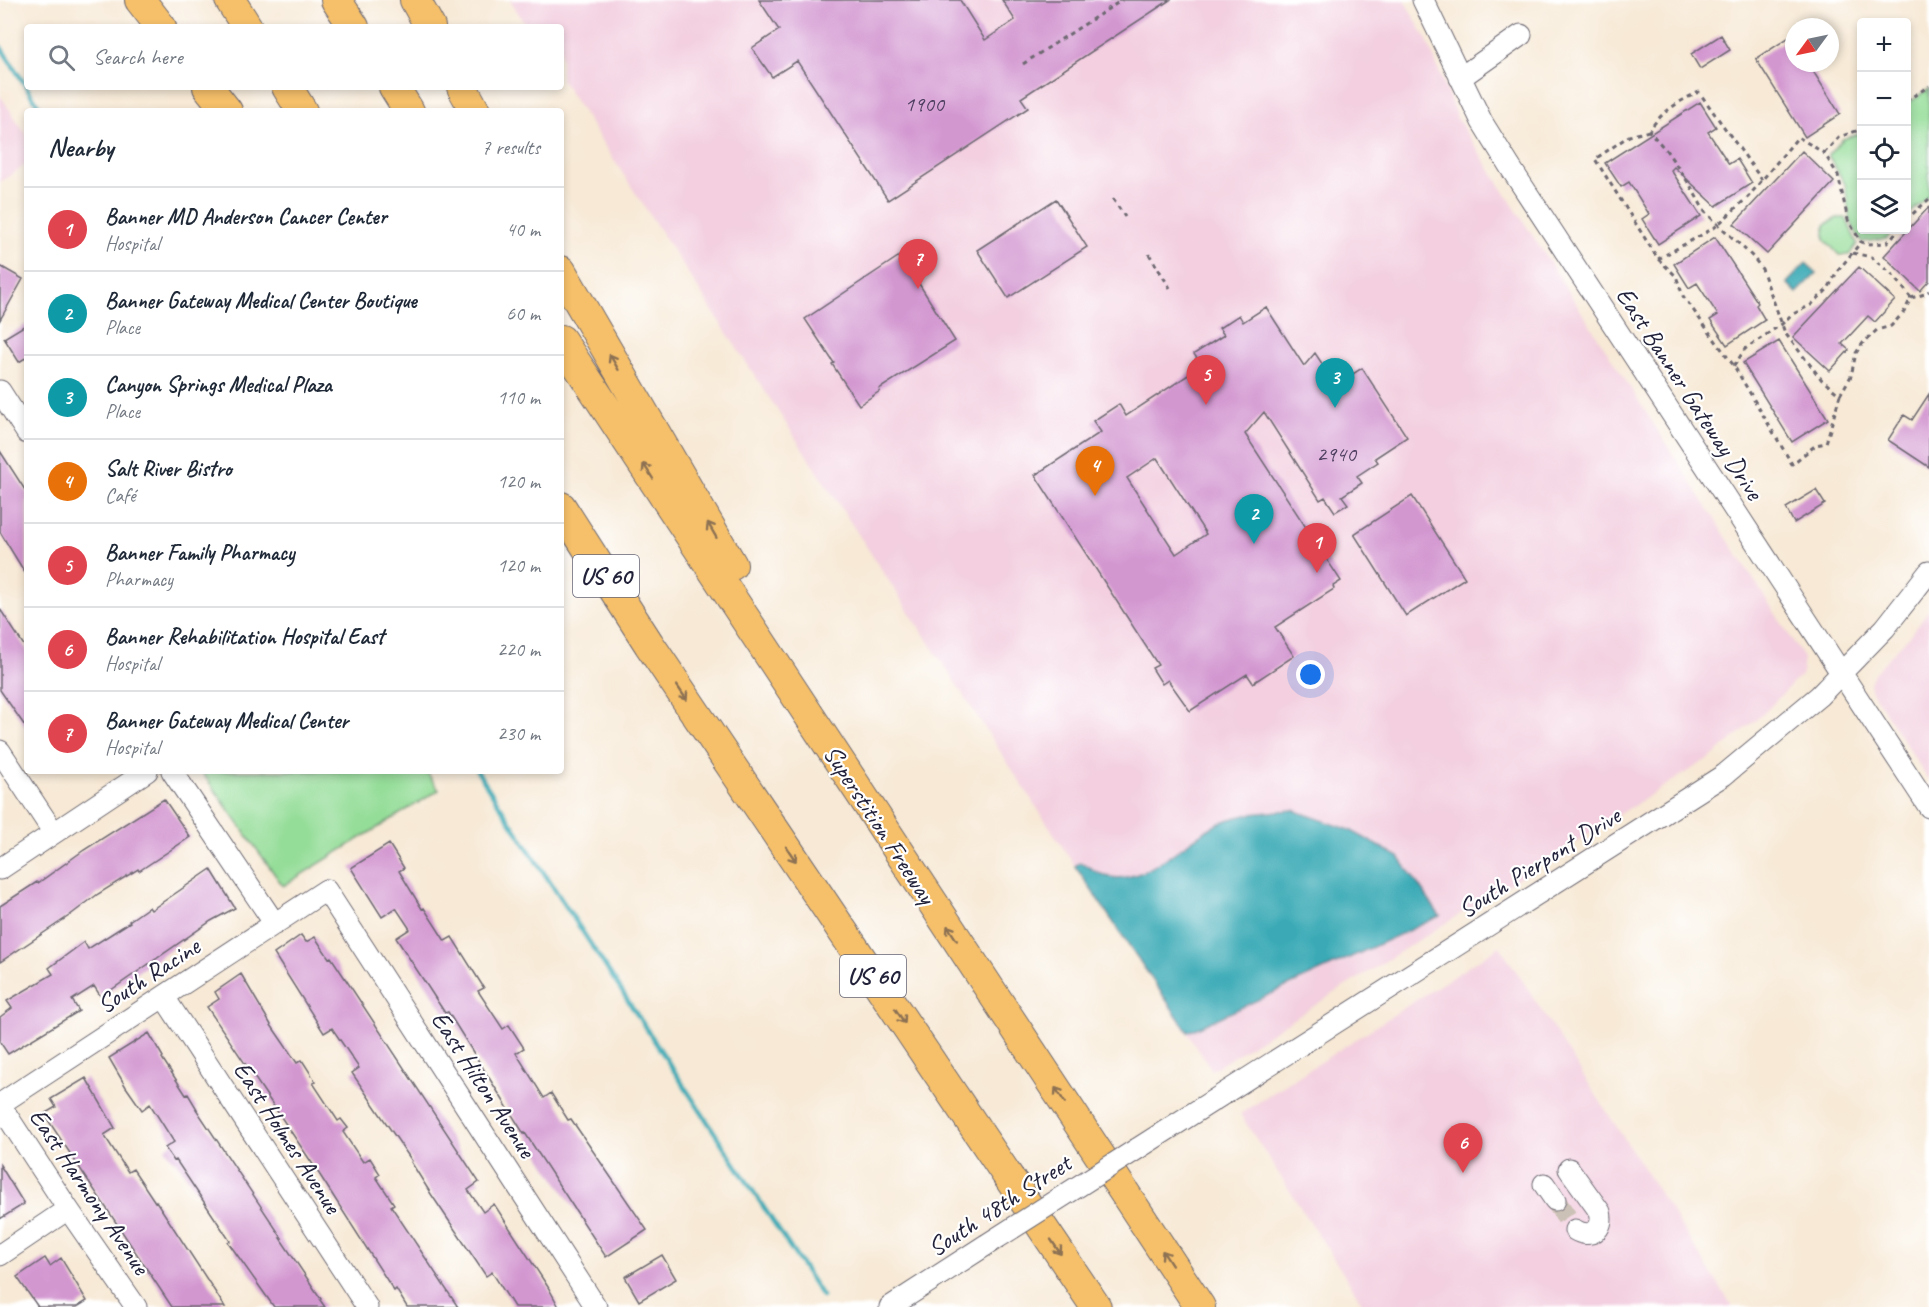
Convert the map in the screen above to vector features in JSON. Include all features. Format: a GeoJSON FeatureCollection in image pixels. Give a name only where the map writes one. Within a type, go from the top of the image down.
{"type":"FeatureCollection","features":[{"type":"Feature","properties":{"kind":"highway"},"geometry":{"type":"LineString","coordinates":[[140,0],[159,24]]}},
{"type":"Feature","properties":{"kind":"highway"},"geometry":{"type":"LineString","coordinates":[[230,0],[245,24]]}},
{"type":"Feature","properties":{"kind":"highway"},"geometry":{"type":"LineString","coordinates":[[336,0],[352,24]]}},
{"type":"Feature","properties":{"kind":"highway"},"geometry":{"type":"LineString","coordinates":[[415,0],[427,24]]}},
{"type":"Feature","properties":{"kind":"highway"},"geometry":{"type":"LineString","coordinates":[[210,90],[225,108]]}},
{"type":"Feature","properties":{"kind":"highway"},"geometry":{"type":"LineString","coordinates":[[289,90],[300,108]]}},
{"type":"Feature","properties":{"kind":"highway"},"geometry":{"type":"LineString","coordinates":[[396,90],[408,108]]}},
{"type":"Feature","properties":{"kind":"highway"},"geometry":{"type":"LineString","coordinates":[[464,90],[473,108]]}},
{"type":"Feature","properties":{"kind":"highway"},"geometry":{"type":"LineString","coordinates":[[564,277],[900,853]]}},
{"type":"Feature","properties":{"kind":"highway","name":"Superstition Freeway"},"geometry":{"type":"LineString","coordinates":[[564,345],[1200,1307]]}},
{"type":"Feature","properties":{"kind":"highway","name":"US 60"},"geometry":{"type":"LineString","coordinates":[[564,512],[649,644],[1096,1307]]}},
{"type":"Feature","properties":{"kind":"highway"},"geometry":{"type":"LineString","coordinates":[[564,548],[620,622],[649,644]]}},
{"type":"Feature","properties":{"kind":"street","name":"East Banner Gateway Drive"},"geometry":{"type":"LineString","coordinates":[[1423,0],[1482,122],[1510,167],[1929,807]]}},
{"type":"Feature","properties":{"kind":"street"},"geometry":{"type":"LineString","coordinates":[[1460,78],[1521,36]]}},
{"type":"Feature","properties":{"kind":"street"},"geometry":{"type":"LineString","coordinates":[[0,391],[24,428]]}},
{"type":"Feature","properties":{"kind":"street","name":"South Pierpont Drive"},"geometry":{"type":"LineString","coordinates":[[1137,1149],[1724,775],[1819,696],[1885,628],[1929,572]]}},
{"type":"Feature","properties":{"kind":"street"},"geometry":{"type":"LineString","coordinates":[[0,751],[54,833]]}},
{"type":"Feature","properties":{"kind":"street"},"geometry":{"type":"LineString","coordinates":[[0,869],[142,774]]}},
{"type":"Feature","properties":{"kind":"street"},"geometry":{"type":"LineString","coordinates":[[174,774],[275,924]]}},
{"type":"Feature","properties":{"kind":"street","name":"South Racine"},"geometry":{"type":"LineString","coordinates":[[0,1104],[326,890]]}},
{"type":"Feature","properties":{"kind":"street","name":"East Hilton Avenue"},"geometry":{"type":"LineString","coordinates":[[326,890],[596,1307]]}},
{"type":"Feature","properties":{"kind":"street","name":"East Holmes Avenue"},"geometry":{"type":"LineString","coordinates":[[164,997],[367,1307]]}},
{"type":"Feature","properties":{"kind":"street","name":"East Harmony Avenue"},"geometry":{"type":"LineString","coordinates":[[0,1104],[68,1209],[136,1307]]}},
{"type":"Feature","properties":{"kind":"street","name":"South 48th Street"},"geometry":{"type":"LineString","coordinates":[[890,1307],[1137,1149]]}},
{"type":"Feature","properties":{"kind":"street"},"geometry":{"type":"LineString","coordinates":[[1569,1168],[1600,1212],[1602,1219],[1594,1234],[1587,1235],[1575,1230]]}},
{"type":"Feature","properties":{"kind":"street"},"geometry":{"type":"LineString","coordinates":[[0,1255],[68,1209]]}},
{"type":"Feature","properties":{"kind":"path"},"geometry":{"type":"LineString","coordinates":[[1023,64],[1122,0]]}},
{"type":"Feature","properties":{"kind":"path"},"geometry":{"type":"LineString","coordinates":[[1911,98],[1929,86]]}},
{"type":"Feature","properties":{"kind":"path"},"geometry":{"type":"LineString","coordinates":[[1762,180],[1699,92],[1666,111],[1649,131],[1629,136],[1595,159],[1658,259],[1676,276],[1683,296],[1734,366],[1792,464],[1816,445],[1826,443],[1840,395],[1851,376],[1856,353],[1863,343],[1877,330],[1892,326],[1904,312],[1911,298],[1929,291]]}},
{"type":"Feature","properties":{"kind":"path"},"geometry":{"type":"LineString","coordinates":[[1649,131],[1678,167],[1705,212],[1753,257],[1762,270],[1785,333],[1822,380],[1840,395]]}},
{"type":"Feature","properties":{"kind":"path"},"geometry":{"type":"LineString","coordinates":[[1824,153],[1839,137],[1857,131]]}},
{"type":"Feature","properties":{"kind":"path"},"geometry":{"type":"LineString","coordinates":[[1658,259],[1719,224],[1748,197],[1798,137],[1824,153],[1838,175],[1848,220],[1861,242],[1887,243],[1895,234]]}},
{"type":"Feature","properties":{"kind":"path"},"geometry":{"type":"LineString","coordinates":[[1113,199],[1125,217]]}},
{"type":"Feature","properties":{"kind":"path"},"geometry":{"type":"LineString","coordinates":[[1911,215],[1929,199]]}},
{"type":"Feature","properties":{"kind":"path"},"geometry":{"type":"LineString","coordinates":[[1734,366],[1745,349],[1782,324],[1791,315],[1811,305],[1828,289],[1837,272],[1861,242]]}},
{"type":"Feature","properties":{"kind":"path"},"geometry":{"type":"LineString","coordinates":[[1853,253],[1871,257],[1895,277],[1911,298]]}},
{"type":"Feature","properties":{"kind":"path"},"geometry":{"type":"LineString","coordinates":[[1149,254],[1170,288]]}},
{"type":"Feature","properties":{"kind":"shaded area"},"geometry":{"type":"Polygon","coordinates":[[[510,0],[1404,0],[1427,40],[1457,118],[1804,658],[1802,674],[1764,713],[1714,755],[1212,1070],[1075,866],[564,84],[564,24],[525,24],[510,0]]]}},
{"type":"Feature","properties":{"kind":"shaded area"},"geometry":{"type":"Polygon","coordinates":[[[0,95],[24,131],[24,166],[0,182],[0,95]]]}},
{"type":"Feature","properties":{"kind":"shaded area"},"geometry":{"type":"Polygon","coordinates":[[[1929,610],[1929,781],[1871,690],[1870,683],[1874,673],[1908,637],[1929,610]]]}},
{"type":"Feature","properties":{"kind":"shaded area"},"geometry":{"type":"Polygon","coordinates":[[[1500,946],[1733,1307],[1365,1307],[1240,1114],[1500,946]]]}},
{"type":"Feature","properties":{"kind":"green space"},"geometry":{"type":"Polygon","coordinates":[[[1929,89],[1929,196],[1911,212],[1911,126],[1911,101],[1929,89]]]}},
{"type":"Feature","properties":{"kind":"green space"},"geometry":{"type":"Polygon","coordinates":[[[1857,134],[1857,234],[1850,220],[1845,184],[1828,155],[1843,139],[1857,134]]]}},
{"type":"Feature","properties":{"kind":"green space"},"geometry":{"type":"Polygon","coordinates":[[[1837,218],[1846,218],[1857,244],[1849,255],[1839,255],[1825,240],[1825,225],[1837,218]]]}},
{"type":"Feature","properties":{"kind":"green space"},"geometry":{"type":"Polygon","coordinates":[[[1857,234],[1891,234],[1886,239],[1861,242],[1857,234]]]}},
{"type":"Feature","properties":{"kind":"green space"},"geometry":{"type":"Polygon","coordinates":[[[203,774],[428,774],[439,790],[283,886],[203,774]]]}},
{"type":"Feature","properties":{"kind":"water"},"geometry":{"type":"Polygon","coordinates":[[[1806,263],[1817,273],[1797,293],[1787,283],[1806,263]]]}},
{"type":"Feature","properties":{"kind":"water"},"geometry":{"type":"Polygon","coordinates":[[[1293,810],[1350,830],[1399,857],[1440,916],[1188,1032],[1075,866],[1081,862],[1101,874],[1115,878],[1129,876],[1159,863],[1200,834],[1222,822],[1252,814],[1293,810]]]}},
{"type":"Feature","properties":{"kind":"building"},"geometry":{"type":"Polygon","coordinates":[[[759,0],[960,0],[985,40],[1015,20],[1002,0],[1170,0],[1021,98],[1028,108],[888,200],[797,61],[772,77],[752,48],[779,30],[759,0]]]}},
{"type":"Feature","properties":{"kind":"building"},"geometry":{"type":"Polygon","coordinates":[[[1721,35],[1730,50],[1700,69],[1691,54],[1721,35]]]}},
{"type":"Feature","properties":{"kind":"building"},"geometry":{"type":"Polygon","coordinates":[[[1785,40],[1785,72],[1814,72],[1840,114],[1805,137],[1756,59],[1785,40]]]}},
{"type":"Feature","properties":{"kind":"building"},"geometry":{"type":"Polygon","coordinates":[[[1700,102],[1716,127],[1708,132],[1729,164],[1737,159],[1752,183],[1716,206],[1674,167],[1671,170],[1701,216],[1658,244],[1642,219],[1649,214],[1629,182],[1621,187],[1605,163],[1700,102]]]}},
{"type":"Feature","properties":{"kind":"building"},"geometry":{"type":"Polygon","coordinates":[[[1802,151],[1834,182],[1767,254],[1734,224],[1802,151]]]}},
{"type":"Feature","properties":{"kind":"building"},"geometry":{"type":"Polygon","coordinates":[[[1056,199],[1087,247],[1008,298],[977,250],[1056,199]]]}},
{"type":"Feature","properties":{"kind":"building"},"geometry":{"type":"Polygon","coordinates":[[[1929,207],[1929,281],[1920,291],[1884,256],[1904,234],[1911,234],[1911,227],[1929,207]]]}},
{"type":"Feature","properties":{"kind":"building"},"geometry":{"type":"Polygon","coordinates":[[[1715,237],[1758,303],[1756,305],[1765,320],[1727,345],[1710,320],[1718,315],[1697,283],[1689,288],[1674,264],[1715,237]]]}},
{"type":"Feature","properties":{"kind":"building"},"geometry":{"type":"Polygon","coordinates":[[[901,255],[955,341],[879,389],[880,391],[859,405],[805,319],[901,255]]]}},
{"type":"Feature","properties":{"kind":"building"},"geometry":{"type":"Polygon","coordinates":[[[0,266],[23,279],[0,320],[0,266]]]}},
{"type":"Feature","properties":{"kind":"building"},"geometry":{"type":"Polygon","coordinates":[[[1859,267],[1895,300],[1875,322],[1868,316],[1842,344],[1849,350],[1830,371],[1793,337],[1859,267]]]}},
{"type":"Feature","properties":{"kind":"building"},"geometry":{"type":"Polygon","coordinates":[[[1266,307],[1304,366],[1315,353],[1336,385],[1362,368],[1407,437],[1375,458],[1378,462],[1357,476],[1362,483],[1342,496],[1348,504],[1335,512],[1325,497],[1320,500],[1264,412],[1245,434],[1341,581],[1333,586],[1334,589],[1275,627],[1294,656],[1253,683],[1247,674],[1190,711],[1168,680],[1162,684],[1152,668],[1158,665],[1035,475],[1101,432],[1093,421],[1119,404],[1126,416],[1202,366],[1194,354],[1224,335],[1219,328],[1239,315],[1243,322],[1266,307]],[[1157,458],[1127,478],[1176,554],[1206,534],[1157,458]]]}},
{"type":"Feature","properties":{"kind":"building"},"geometry":{"type":"Polygon","coordinates":[[[24,326],[24,359],[19,362],[4,338],[24,326]]]}},
{"type":"Feature","properties":{"kind":"building"},"geometry":{"type":"Polygon","coordinates":[[[1779,341],[1828,419],[1792,442],[1743,363],[1779,341]]]}},
{"type":"Feature","properties":{"kind":"building"},"geometry":{"type":"Polygon","coordinates":[[[1929,394],[1929,467],[1888,440],[1904,415],[1912,420],[1929,394]]]}},
{"type":"Feature","properties":{"kind":"building"},"geometry":{"type":"Polygon","coordinates":[[[0,451],[24,488],[24,571],[0,532],[0,451]]]}},
{"type":"Feature","properties":{"kind":"building"},"geometry":{"type":"Polygon","coordinates":[[[1816,490],[1825,504],[1794,523],[1786,508],[1816,490]]]}},
{"type":"Feature","properties":{"kind":"building"},"geometry":{"type":"Polygon","coordinates":[[[1412,496],[1465,578],[1406,616],[1354,534],[1412,496]]]}},
{"type":"Feature","properties":{"kind":"building"},"geometry":{"type":"Polygon","coordinates":[[[0,609],[24,645],[24,725],[0,690],[0,609]]]}},
{"type":"Feature","properties":{"kind":"building"},"geometry":{"type":"Polygon","coordinates":[[[164,799],[190,837],[139,871],[138,869],[98,894],[0,962],[0,906],[164,799]]]}},
{"type":"Feature","properties":{"kind":"building"},"geometry":{"type":"Polygon","coordinates":[[[389,844],[404,868],[399,871],[422,909],[424,908],[445,941],[452,937],[484,988],[478,991],[503,1029],[509,1025],[524,1048],[516,1053],[544,1098],[551,1093],[647,1230],[606,1257],[524,1134],[448,1012],[445,1013],[396,938],[410,929],[396,908],[382,917],[351,868],[389,844]]]}},
{"type":"Feature","properties":{"kind":"building"},"geometry":{"type":"Polygon","coordinates":[[[211,869],[235,908],[211,921],[101,997],[94,986],[72,1000],[79,1011],[8,1054],[0,1042],[0,1017],[12,1008],[7,1001],[53,974],[49,968],[84,942],[88,949],[149,907],[151,910],[211,869]]]}},
{"type":"Feature","properties":{"kind":"building"},"geometry":{"type":"Polygon","coordinates":[[[301,935],[306,942],[315,937],[329,958],[331,957],[479,1182],[468,1190],[483,1212],[494,1204],[559,1307],[514,1307],[492,1272],[486,1276],[352,1073],[359,1068],[332,1028],[324,1033],[274,954],[301,935]]]}},
{"type":"Feature","properties":{"kind":"building"},"geometry":{"type":"Polygon","coordinates":[[[241,974],[297,1063],[302,1060],[316,1082],[313,1083],[338,1121],[341,1119],[348,1128],[343,1132],[363,1162],[370,1158],[380,1174],[376,1177],[394,1204],[391,1206],[458,1307],[407,1307],[396,1289],[394,1291],[316,1169],[207,1007],[219,999],[215,992],[241,974]]]}},
{"type":"Feature","properties":{"kind":"building"},"geometry":{"type":"Polygon","coordinates":[[[149,1033],[162,1058],[186,1095],[188,1094],[325,1307],[274,1307],[228,1242],[230,1241],[176,1160],[174,1161],[165,1148],[174,1142],[150,1104],[142,1110],[109,1058],[149,1033]]]}},
{"type":"Feature","properties":{"kind":"building"},"geometry":{"type":"Polygon","coordinates":[[[86,1078],[115,1128],[104,1135],[128,1172],[133,1169],[156,1201],[225,1307],[172,1307],[44,1114],[56,1107],[51,1099],[86,1078]]]}},
{"type":"Feature","properties":{"kind":"building"},"geometry":{"type":"Polygon","coordinates":[[[0,1165],[24,1204],[0,1219],[0,1165]]]}},
{"type":"Feature","properties":{"kind":"building"},"geometry":{"type":"Polygon","coordinates":[[[662,1255],[676,1279],[639,1301],[625,1277],[662,1255]]]}},
{"type":"Feature","properties":{"kind":"building"},"geometry":{"type":"Polygon","coordinates":[[[45,1258],[50,1266],[61,1258],[87,1301],[77,1307],[38,1307],[17,1277],[45,1258]]]}},
{"type":"Feature","properties":{"kind":"waterway"},"geometry":{"type":"LineString","coordinates":[[0,46],[24,83]]}},
{"type":"Feature","properties":{"kind":"waterway"},"geometry":{"type":"LineString","coordinates":[[28,90],[40,108]]}},
{"type":"Feature","properties":{"kind":"waterway"},"geometry":{"type":"LineString","coordinates":[[479,774],[822,1296]]}},
{"type":"Feature","properties":{"kind":"tunnel"},"geometry":{"type":"LineString","coordinates":[[1555,1200],[1575,1230]]}},
{"type":"Feature","properties":{"kind":"place","name":"Banner Gateway Medical Center"},"geometry":{"type":"Point","coordinates":[918,289]}},
{"type":"Feature","properties":{"kind":"place","name":"Banner Family Pharmacy"},"geometry":{"type":"Point","coordinates":[1206,405]}},
{"type":"Feature","properties":{"kind":"place","name":"Canyon Springs Medical Plaza"},"geometry":{"type":"Point","coordinates":[1335,408]}},
{"type":"Feature","properties":{"kind":"place","name":"Salt River Bistro"},"geometry":{"type":"Point","coordinates":[1095,496]}},
{"type":"Feature","properties":{"kind":"place","name":"Banner Gateway Medical Center Boutique"},"geometry":{"type":"Point","coordinates":[1254,544]}},
{"type":"Feature","properties":{"kind":"place","name":"Banner MD Anderson Cancer Center"},"geometry":{"type":"Point","coordinates":[1317,573]}},
{"type":"Feature","properties":{"kind":"place","name":"Banner Rehabilitation Hospital East"},"geometry":{"type":"Point","coordinates":[1463,1173]}}]}
